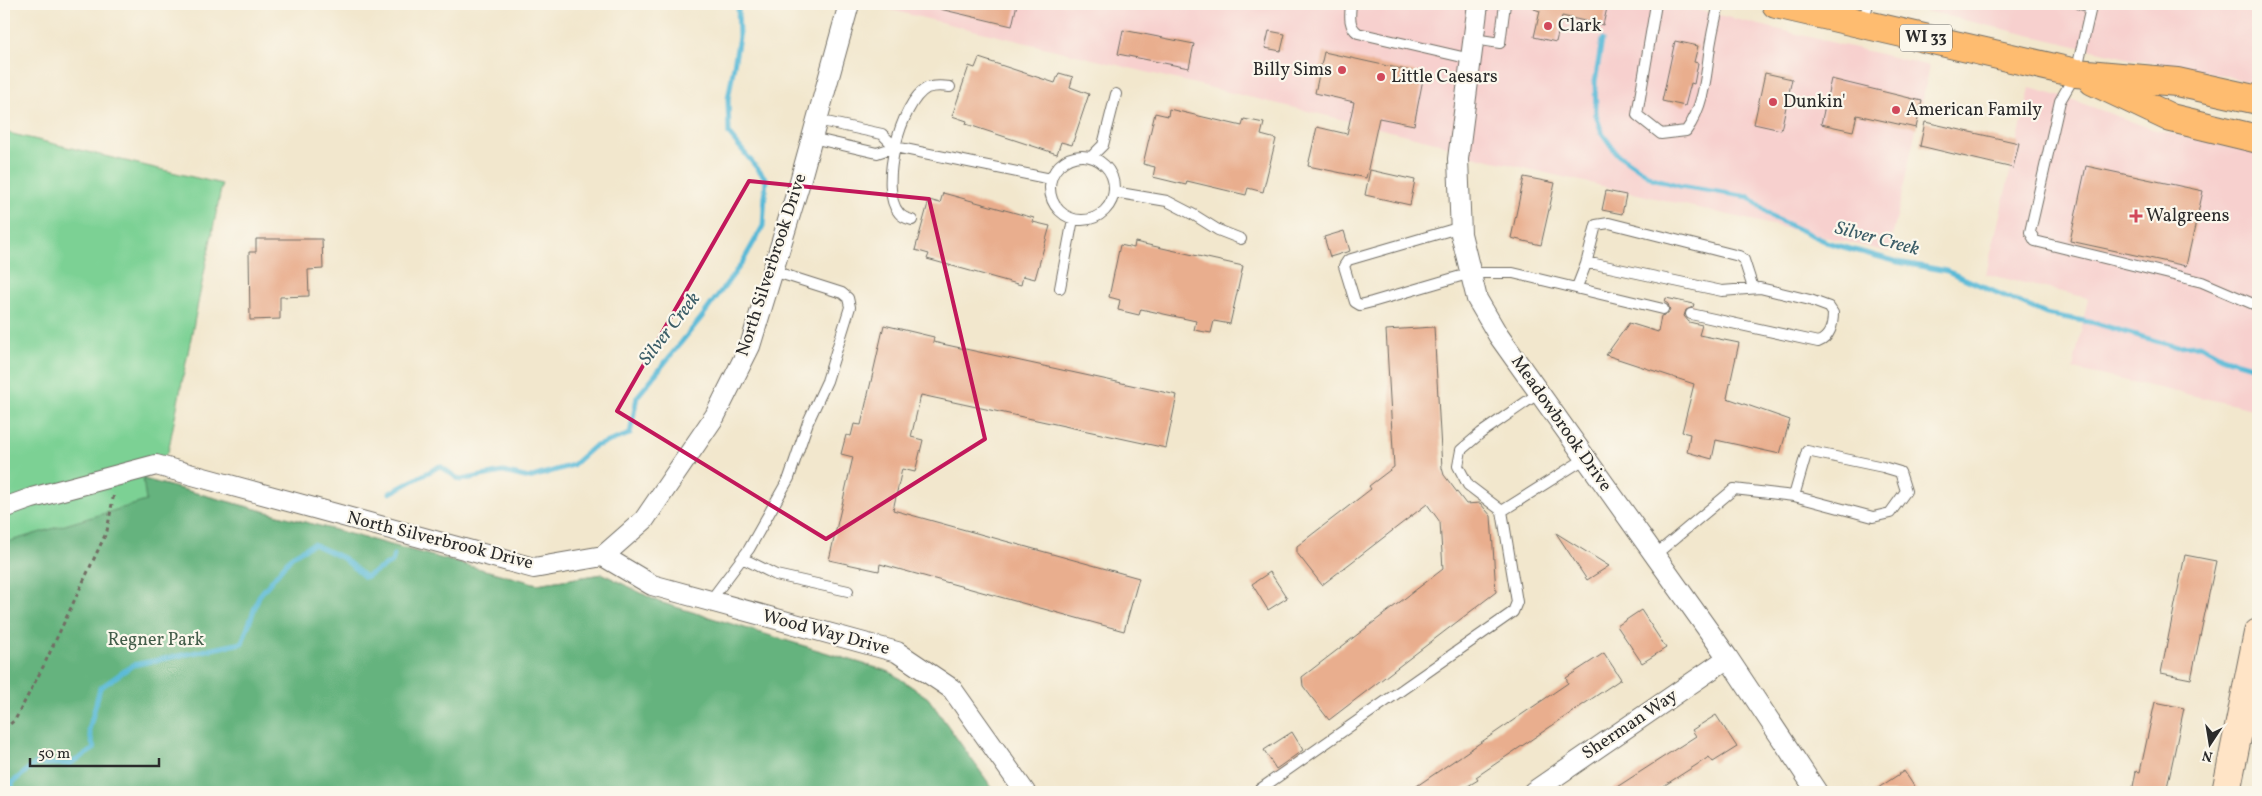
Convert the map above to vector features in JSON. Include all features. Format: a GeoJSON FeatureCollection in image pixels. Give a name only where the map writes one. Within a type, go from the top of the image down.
{"type":"FeatureCollection","features":[{"type":"Feature","properties":{"kind":"main road","name":"WI 33"},"geometry":{"type":"LineString","coordinates":[[1776,4],[1865,14],[2076,73],[2171,118],[2258,139]]}},
{"type":"Feature","properties":{"kind":"main road","name":"WI 33"},"geometry":{"type":"LineString","coordinates":[[2076,73],[2177,82],[2258,100]]}},
{"type":"Feature","properties":{"kind":"street","name":"North Silverbrook Drive"},"geometry":{"type":"LineString","coordinates":[[4,508],[32,498],[156,465],[534,568],[603,556],[644,520],[715,416],[750,346],[849,4]]}},
{"type":"Feature","properties":{"kind":"street","name":"Meadowbrook Drive"},"geometry":{"type":"LineString","coordinates":[[1478,4],[1458,159],[1461,227],[1477,299],[1498,335],[1728,658],[1818,792]]}},
{"type":"Feature","properties":{"kind":"street","name":"Wood Way Drive"},"geometry":{"type":"LineString","coordinates":[[603,556],[652,585],[897,652],[952,689],[1025,792]]}},
{"type":"Feature","properties":{"kind":"street"},"geometry":{"type":"LineString","coordinates":[[2226,792],[2258,633]]}},
{"type":"Feature","properties":{"kind":"street","name":"Sherman Way"},"geometry":{"type":"LineString","coordinates":[[1533,792],[1728,658]]}},
{"type":"Feature","properties":{"kind":"lane"},"geometry":{"type":"LineString","coordinates":[[1351,4],[1349,18],[1353,30],[1358,33],[1473,49],[1500,43],[1506,4]]}},
{"type":"Feature","properties":{"kind":"lane"},"geometry":{"type":"LineString","coordinates":[[1656,4],[1637,115],[1661,134],[1686,131],[1695,119],[1709,67],[1709,54],[1719,4]]}},
{"type":"Feature","properties":{"kind":"lane"},"geometry":{"type":"LineString","coordinates":[[2080,4],[2092,7],[2076,73],[2060,102],[2030,232],[2035,241],[2202,282],[2258,306]]}},
{"type":"Feature","properties":{"kind":"lane"},"geometry":{"type":"LineString","coordinates":[[912,220],[899,214],[895,207],[891,168],[895,147],[904,118],[926,88],[937,86],[950,88]]}},
{"type":"Feature","properties":{"kind":"lane"},"geometry":{"type":"LineString","coordinates":[[1092,157],[1103,145],[1116,94]]}},
{"type":"Feature","properties":{"kind":"lane"},"geometry":{"type":"LineString","coordinates":[[814,129],[882,134],[895,147]]}},
{"type":"Feature","properties":{"kind":"lane"},"geometry":{"type":"LineString","coordinates":[[814,129],[877,153],[895,147],[1051,179]]}},
{"type":"Feature","properties":{"kind":"lane"},"geometry":{"type":"LineString","coordinates":[[1081,156],[1092,157],[1102,162],[1109,170],[1114,181],[1111,203],[1104,212],[1095,218],[1073,219],[1062,213],[1054,203],[1050,191],[1051,179],[1055,170],[1067,160],[1081,156]]}},
{"type":"Feature","properties":{"kind":"lane"},"geometry":{"type":"LineString","coordinates":[[1114,192],[1167,201],[1218,230],[1241,239]]}},
{"type":"Feature","properties":{"kind":"lane"},"geometry":{"type":"LineString","coordinates":[[1060,288],[1073,219]]}},
{"type":"Feature","properties":{"kind":"lane"},"geometry":{"type":"LineString","coordinates":[[1577,287],[1586,264],[1596,225],[1609,223],[1739,256],[1744,260],[1753,288]]}},
{"type":"Feature","properties":{"kind":"lane"},"geometry":{"type":"LineString","coordinates":[[1461,227],[1348,260],[1344,266],[1345,274],[1355,302],[1360,305],[1470,273],[1513,273],[1663,308]]}},
{"type":"Feature","properties":{"kind":"lane"},"geometry":{"type":"LineString","coordinates":[[1586,264],[1595,264],[1722,291],[1753,288],[1810,300],[1829,307],[1833,313],[1833,324],[1827,336],[1818,342],[1691,314]]}},
{"type":"Feature","properties":{"kind":"lane"},"geometry":{"type":"LineString","coordinates":[[710,601],[742,558],[789,478],[808,422],[827,382],[850,307],[848,298],[842,293],[772,271]]}},
{"type":"Feature","properties":{"kind":"lane"},"geometry":{"type":"LineString","coordinates":[[1256,792],[1513,612],[1517,602],[1502,511],[1468,485],[1458,466],[1461,450],[1481,433],[1539,393]]}},
{"type":"Feature","properties":{"kind":"lane"},"geometry":{"type":"LineString","coordinates":[[1655,555],[1734,489],[1794,496],[1873,517],[1890,512],[1906,490],[1900,472],[1883,466],[1807,451],[1794,496]]}},
{"type":"Feature","properties":{"kind":"lane"},"geometry":{"type":"LineString","coordinates":[[1502,511],[1586,458]]}},
{"type":"Feature","properties":{"kind":"lane"},"geometry":{"type":"LineString","coordinates":[[742,558],[776,575],[848,590]]}},
{"type":"Feature","properties":{"kind":"path"},"geometry":{"type":"LineString","coordinates":[[4,729],[15,720],[40,673],[107,531],[118,475]]}},
{"type":"Feature","properties":{"kind":"highlighted area"},"geometry":{"type":"Polygon","coordinates":[[[749,181],[929,199],[985,439],[826,539],[617,411],[749,181]]]}},
{"type":"Feature","properties":{"kind":"shaded area"},"geometry":{"type":"Polygon","coordinates":[[[866,4],[1673,4],[1930,66],[1889,252],[1468,155],[1439,143],[866,4]]]}},
{"type":"Feature","properties":{"kind":"shaded area"},"geometry":{"type":"Polygon","coordinates":[[[1896,4],[2258,4],[2258,84],[2212,73],[2135,60],[1896,4]]]}},
{"type":"Feature","properties":{"kind":"shaded area"},"geometry":{"type":"Polygon","coordinates":[[[2030,88],[2073,100],[2152,129],[2258,153],[2258,410],[2073,369],[2088,298],[1986,274],[2030,88]]]}},
{"type":"Feature","properties":{"kind":"green space","name":"Regner Park"},"geometry":{"type":"Polygon","coordinates":[[[4,132],[222,184],[168,452],[144,479],[537,584],[603,574],[659,602],[890,672],[928,698],[995,792],[4,792],[4,132]]]}},
{"type":"Feature","properties":{"kind":"green space","name":"Regner Park"},"geometry":{"type":"Polygon","coordinates":[[[143,479],[537,584],[603,574],[659,602],[890,672],[928,698],[995,792],[5,792],[4,543],[146,501],[143,479]]]}},
{"type":"Feature","properties":{"kind":"building"},"geometry":{"type":"Polygon","coordinates":[[[940,4],[1017,4],[1012,26],[940,9],[940,4]]]}},
{"type":"Feature","properties":{"kind":"building"},"geometry":{"type":"Polygon","coordinates":[[[1534,4],[1591,4],[1607,8],[1603,25],[1562,16],[1556,42],[1534,37],[1540,11],[1534,9],[1534,4]]]}},
{"type":"Feature","properties":{"kind":"building"},"geometry":{"type":"Polygon","coordinates":[[[1123,30],[1194,44],[1189,68],[1118,54],[1123,30]]]}},
{"type":"Feature","properties":{"kind":"building"},"geometry":{"type":"Polygon","coordinates":[[[1269,31],[1285,34],[1281,51],[1265,48],[1269,31]]]}},
{"type":"Feature","properties":{"kind":"building"},"geometry":{"type":"Polygon","coordinates":[[[1675,41],[1698,46],[1694,62],[1698,63],[1694,84],[1691,83],[1685,106],[1662,101],[1675,41]]]}},
{"type":"Feature","properties":{"kind":"building"},"geometry":{"type":"Polygon","coordinates":[[[1324,52],[1424,74],[1414,125],[1379,118],[1366,178],[1308,166],[1317,127],[1347,134],[1354,102],[1315,93],[1324,52]]]}},
{"type":"Feature","properties":{"kind":"building"},"geometry":{"type":"Polygon","coordinates":[[[979,58],[1055,83],[1059,73],[1073,77],[1070,87],[1089,94],[1072,145],[1061,142],[1057,154],[966,124],[967,121],[952,116],[969,66],[975,68],[979,58]]]}},
{"type":"Feature","properties":{"kind":"building","name":"Dunkin'"},"geometry":{"type":"Polygon","coordinates":[[[1765,73],[1792,79],[1781,130],[1754,124],[1765,73]]]}},
{"type":"Feature","properties":{"kind":"building"},"geometry":{"type":"Polygon","coordinates":[[[1831,79],[1922,101],[1916,128],[1857,115],[1853,131],[1821,124],[1831,79]]]}},
{"type":"Feature","properties":{"kind":"building"},"geometry":{"type":"Polygon","coordinates":[[[1169,109],[1242,126],[1244,119],[1264,123],[1261,135],[1276,139],[1263,192],[1248,188],[1246,195],[1187,181],[1186,185],[1153,177],[1155,167],[1143,164],[1155,113],[1168,116],[1169,109]]]}},
{"type":"Feature","properties":{"kind":"building"},"geometry":{"type":"Polygon","coordinates":[[[1925,122],[2019,143],[2013,168],[1920,146],[1925,122]]]}},
{"type":"Feature","properties":{"kind":"building","name":"Walgreens"},"geometry":{"type":"Polygon","coordinates":[[[2086,166],[2203,191],[2186,266],[2070,241],[2086,166]]]}},
{"type":"Feature","properties":{"kind":"building"},"geometry":{"type":"Polygon","coordinates":[[[1370,170],[1415,180],[1410,205],[1365,195],[1370,170]]]}},
{"type":"Feature","properties":{"kind":"building"},"geometry":{"type":"Polygon","coordinates":[[[1524,177],[1555,183],[1541,245],[1511,238],[1524,177]]]}},
{"type":"Feature","properties":{"kind":"building"},"geometry":{"type":"Polygon","coordinates":[[[1606,191],[1626,195],[1622,214],[1602,210],[1606,191]]]}},
{"type":"Feature","properties":{"kind":"building"},"geometry":{"type":"Polygon","coordinates":[[[943,193],[1034,218],[1033,222],[1050,226],[1035,279],[1023,276],[1021,285],[927,259],[929,254],[915,250],[929,200],[940,203],[943,193]]]}},
{"type":"Feature","properties":{"kind":"building"},"geometry":{"type":"Polygon","coordinates":[[[1344,231],[1350,251],[1330,257],[1324,237],[1344,231]]]}},
{"type":"Feature","properties":{"kind":"building"},"geometry":{"type":"Polygon","coordinates":[[[256,239],[322,239],[323,269],[308,270],[309,296],[280,297],[280,319],[250,320],[249,252],[256,252],[256,239]]]}},
{"type":"Feature","properties":{"kind":"building"},"geometry":{"type":"Polygon","coordinates":[[[1135,242],[1243,266],[1230,324],[1214,321],[1211,333],[1194,330],[1196,321],[1141,309],[1139,315],[1118,310],[1120,300],[1109,297],[1120,245],[1134,248],[1135,242]]]}},
{"type":"Feature","properties":{"kind":"building"},"geometry":{"type":"Polygon","coordinates":[[[1666,298],[1694,304],[1693,307],[1686,310],[1684,316],[1689,322],[1702,325],[1699,335],[1739,343],[1727,398],[1790,420],[1780,454],[1716,440],[1712,459],[1687,452],[1690,434],[1682,432],[1694,384],[1606,355],[1629,323],[1658,332],[1661,316],[1668,314],[1670,310],[1665,302],[1666,298]]]}},
{"type":"Feature","properties":{"kind":"building"},"geometry":{"type":"Polygon","coordinates":[[[884,325],[934,337],[933,342],[1177,395],[1166,448],[921,395],[911,437],[923,440],[915,472],[902,469],[893,510],[1139,578],[1124,631],[880,564],[879,571],[829,560],[853,457],[841,454],[846,435],[851,436],[854,424],[861,425],[884,325]]]}},
{"type":"Feature","properties":{"kind":"building"},"geometry":{"type":"Polygon","coordinates":[[[1434,327],[1442,468],[1444,475],[1466,504],[1480,503],[1491,516],[1496,592],[1329,720],[1303,686],[1302,677],[1443,569],[1440,522],[1427,504],[1322,585],[1297,553],[1297,546],[1371,489],[1369,486],[1394,467],[1386,330],[1434,327]]]}},
{"type":"Feature","properties":{"kind":"building"},"geometry":{"type":"Polygon","coordinates":[[[1556,533],[1609,566],[1587,580],[1556,533]]]}},
{"type":"Feature","properties":{"kind":"building"},"geometry":{"type":"Polygon","coordinates":[[[2185,555],[2216,561],[2191,679],[2161,673],[2185,555]]]}},
{"type":"Feature","properties":{"kind":"building"},"geometry":{"type":"Polygon","coordinates":[[[1270,572],[1287,598],[1268,610],[1252,584],[1270,572]]]}},
{"type":"Feature","properties":{"kind":"building"},"geometry":{"type":"Polygon","coordinates":[[[1641,610],[1666,648],[1642,663],[1617,626],[1641,610]]]}},
{"type":"Feature","properties":{"kind":"building"},"geometry":{"type":"Polygon","coordinates":[[[1604,653],[1621,679],[1476,777],[1478,780],[1458,792],[1408,792],[1568,683],[1566,678],[1604,653]]]}},
{"type":"Feature","properties":{"kind":"building"},"geometry":{"type":"Polygon","coordinates":[[[2155,702],[2184,708],[2166,792],[2132,792],[2136,771],[2140,772],[2155,702]]]}},
{"type":"Feature","properties":{"kind":"building"},"geometry":{"type":"Polygon","coordinates":[[[1716,715],[1737,747],[1713,762],[1709,757],[1654,792],[1609,792],[1696,736],[1692,730],[1716,715]]]}},
{"type":"Feature","properties":{"kind":"building"},"geometry":{"type":"Polygon","coordinates":[[[1292,732],[1303,750],[1276,769],[1264,750],[1292,732]]]}},
{"type":"Feature","properties":{"kind":"building"},"geometry":{"type":"Polygon","coordinates":[[[1904,771],[1918,792],[1872,792],[1904,771]]]}},
{"type":"Feature","properties":{"kind":"waterway","name":"Silver Creek"},"geometry":{"type":"LineString","coordinates":[[390,493],[440,466],[460,480],[503,472],[529,478],[573,465],[593,447],[630,434],[637,397],[701,318],[742,263],[763,226],[766,179],[729,134],[728,99],[739,37],[738,4]]}},
{"type":"Feature","properties":{"kind":"waterway","name":"Silver Creek"},"geometry":{"type":"LineString","coordinates":[[1602,40],[1595,82],[1596,115],[1602,133],[1617,154],[1652,178],[1680,186],[1749,197],[1774,218],[1829,243],[1898,262],[1947,271],[2046,314],[2095,323],[2173,346],[2200,345],[2224,358],[2252,366]]}},
{"type":"Feature","properties":{"kind":"waterway","name":"Silver Creek"},"geometry":{"type":"LineString","coordinates":[[11,792],[13,782],[35,764],[70,764],[94,749],[89,730],[100,688],[133,665],[242,643],[259,596],[292,556],[313,544],[343,558],[365,577],[392,562],[394,555]]}},
{"type":"Feature","properties":{"kind":"place","name":"Clark"},"geometry":{"type":"Point","coordinates":[1548,26]}},
{"type":"Feature","properties":{"kind":"place","name":"Billy Sims"},"geometry":{"type":"Point","coordinates":[1342,70]}},
{"type":"Feature","properties":{"kind":"place","name":"Little Caesars"},"geometry":{"type":"Point","coordinates":[1381,77]}},
{"type":"Feature","properties":{"kind":"place","name":"Dunkin'"},"geometry":{"type":"Point","coordinates":[1773,102]}},
{"type":"Feature","properties":{"kind":"place","name":"American Family"},"geometry":{"type":"Point","coordinates":[1896,110]}},
{"type":"Feature","properties":{"kind":"place","name":"Walgreens"},"geometry":{"type":"Point","coordinates":[2136,216]}}]}
